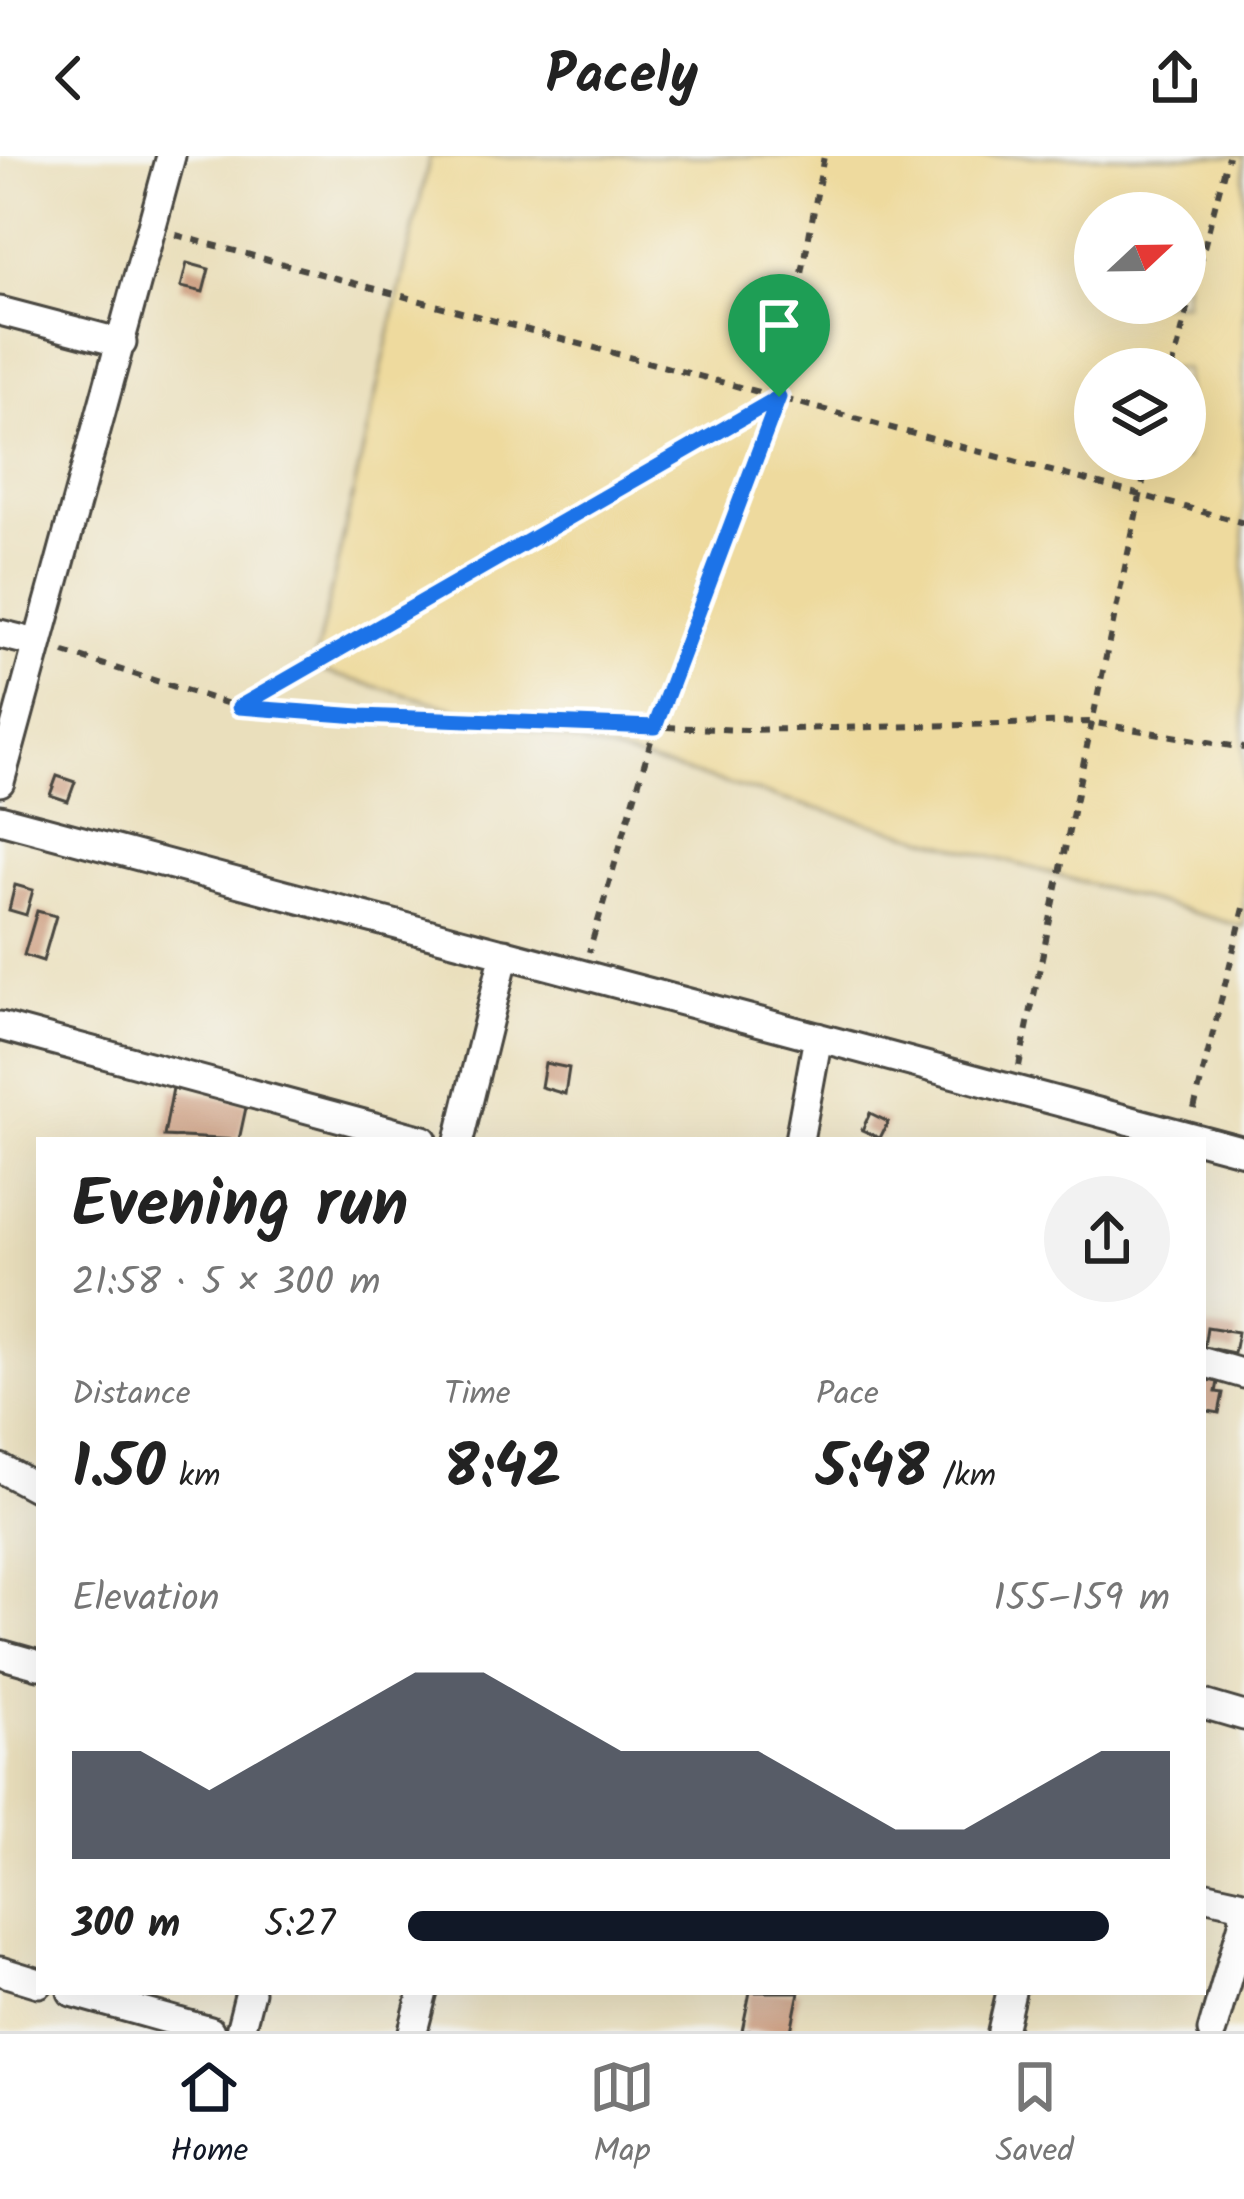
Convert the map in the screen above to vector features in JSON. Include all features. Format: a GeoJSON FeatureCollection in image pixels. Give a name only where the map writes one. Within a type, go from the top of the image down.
{"type":"FeatureCollection","features":[{"type":"Feature","properties":{"kind":"street"},"geometry":{"type":"LineString","coordinates":[[0,782],[171,156]]}},
{"type":"Feature","properties":{"kind":"street"},"geometry":{"type":"LineString","coordinates":[[0,311],[122,344]]}},
{"type":"Feature","properties":{"kind":"street"},"geometry":{"type":"LineString","coordinates":[[0,634],[37,644]]}},
{"type":"Feature","properties":{"kind":"street"},"geometry":{"type":"LineString","coordinates":[[0,819],[818,1036],[1178,1137]]}},
{"type":"Feature","properties":{"kind":"street"},"geometry":{"type":"LineString","coordinates":[[460,1137],[505,953]]}},
{"type":"Feature","properties":{"kind":"street"},"geometry":{"type":"LineString","coordinates":[[0,1026],[412,1137]]}},
{"type":"Feature","properties":{"kind":"street"},"geometry":{"type":"LineString","coordinates":[[800,1137],[818,1036]]}},
{"type":"Feature","properties":{"kind":"street"},"geometry":{"type":"LineString","coordinates":[[1206,1144],[1244,1151]]}},
{"type":"Feature","properties":{"kind":"street"},"geometry":{"type":"LineString","coordinates":[[1206,1363],[1244,1373]]}},
{"type":"Feature","properties":{"kind":"street"},"geometry":{"type":"LineString","coordinates":[[0,1468],[36,1487]]}},
{"type":"Feature","properties":{"kind":"street"},"geometry":{"type":"LineString","coordinates":[[0,1654],[36,1664]]}},
{"type":"Feature","properties":{"kind":"street"},"geometry":{"type":"LineString","coordinates":[[1206,1705],[1244,1716]]}},
{"type":"Feature","properties":{"kind":"street"},"geometry":{"type":"LineString","coordinates":[[1206,1895],[1239,1903],[1244,1917],[1212,2031]]}},
{"type":"Feature","properties":{"kind":"street"},"geometry":{"type":"LineString","coordinates":[[0,1972],[36,1982]]}},
{"type":"Feature","properties":{"kind":"street"},"geometry":{"type":"LineString","coordinates":[[87,1995],[210,2031]]}},
{"type":"Feature","properties":{"kind":"street"},"geometry":{"type":"LineString","coordinates":[[240,2031],[249,1995]]}},
{"type":"Feature","properties":{"kind":"street"},"geometry":{"type":"LineString","coordinates":[[412,2031],[422,1995]]}},
{"type":"Feature","properties":{"kind":"street"},"geometry":{"type":"LineString","coordinates":[[1002,2031],[1010,1995]]}},
{"type":"Feature","properties":{"kind":"path"},"geometry":{"type":"LineString","coordinates":[[583,974],[655,727],[779,397],[824,156]]}},
{"type":"Feature","properties":{"kind":"path"},"geometry":{"type":"LineString","coordinates":[[1178,348],[1228,156]]}},
{"type":"Feature","properties":{"kind":"path"},"geometry":{"type":"LineString","coordinates":[[151,228],[1244,523]]}},
{"type":"Feature","properties":{"kind":"path"},"geometry":{"type":"LineString","coordinates":[[239,707],[779,397]]}},
{"type":"Feature","properties":{"kind":"path"},"geometry":{"type":"LineString","coordinates":[[1014,1089],[1143,480]]}},
{"type":"Feature","properties":{"kind":"path"},"geometry":{"type":"LineString","coordinates":[[37,644],[239,707],[747,730],[1090,722],[1244,748]]}},
{"type":"Feature","properties":{"kind":"path"},"geometry":{"type":"LineString","coordinates":[[1200,1137],[1244,908]]}},
{"type":"Feature","properties":{"kind":"sand"},"geometry":{"type":"Polygon","coordinates":[[[430,156],[1244,156],[1244,927],[313,669],[430,156]]]}},
{"type":"Feature","properties":{"kind":"building"},"geometry":{"type":"Polygon","coordinates":[[[187,263],[209,269],[203,292],[181,287],[187,263]]]}},
{"type":"Feature","properties":{"kind":"building"},"geometry":{"type":"Polygon","coordinates":[[[57,776],[75,782],[68,801],[50,795],[57,776]]]}},
{"type":"Feature","properties":{"kind":"building"},"geometry":{"type":"Polygon","coordinates":[[[15,885],[33,890],[26,915],[9,910],[15,885]]]}},
{"type":"Feature","properties":{"kind":"building"},"geometry":{"type":"Polygon","coordinates":[[[37,911],[56,916],[43,961],[24,955],[37,911]]]}},
{"type":"Feature","properties":{"kind":"building"},"geometry":{"type":"Polygon","coordinates":[[[545,1063],[569,1068],[565,1094],[541,1087],[545,1063]]]}},
{"type":"Feature","properties":{"kind":"building"},"geometry":{"type":"Polygon","coordinates":[[[173,1088],[247,1103],[240,1137],[164,1136],[173,1088]]]}},
{"type":"Feature","properties":{"kind":"building"},"geometry":{"type":"Polygon","coordinates":[[[870,1113],[888,1122],[880,1137],[862,1130],[870,1113]]]}},
{"type":"Feature","properties":{"kind":"building"},"geometry":{"type":"Polygon","coordinates":[[[1207,1327],[1238,1332],[1234,1353],[1206,1347],[1207,1327]]]}},
{"type":"Feature","properties":{"kind":"building"},"geometry":{"type":"Polygon","coordinates":[[[1206,1380],[1218,1382],[1216,1392],[1223,1393],[1219,1413],[1206,1411],[1206,1380]]]}},
{"type":"Feature","properties":{"kind":"building"},"geometry":{"type":"Polygon","coordinates":[[[749,1995],[798,1995],[791,2031],[742,2031],[749,1995]]]}},
{"type":"Feature","properties":{"kind":"route"},"geometry":{"type":"LineString","coordinates":[[779,397],[655,727],[239,707],[644,475],[779,397]]}}]}
